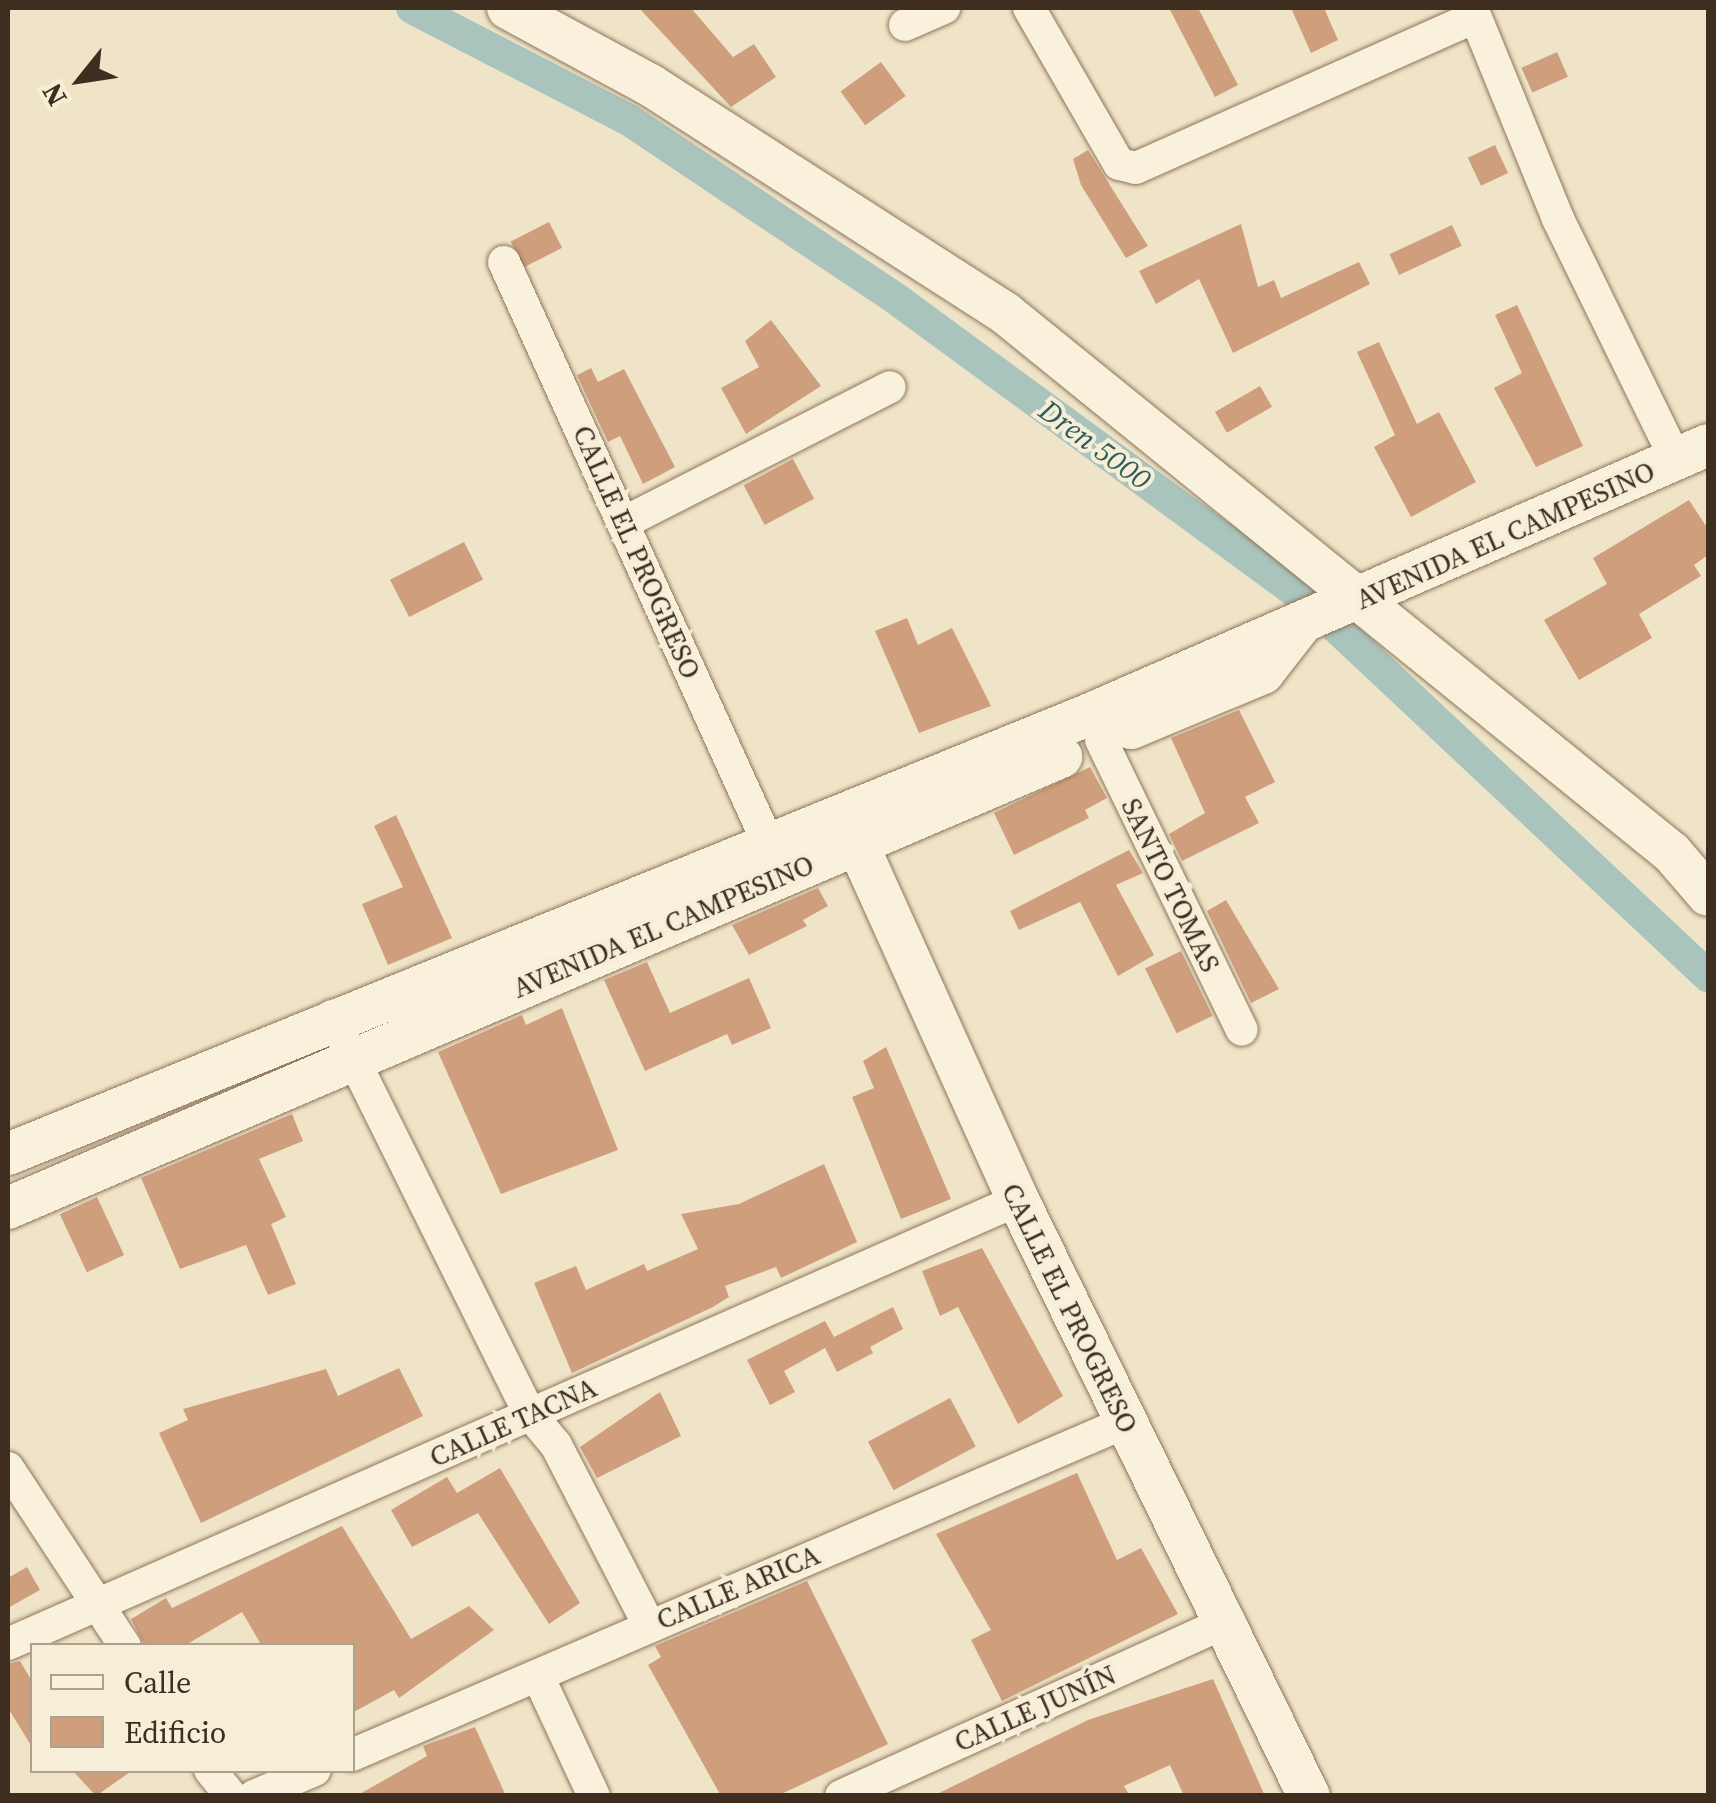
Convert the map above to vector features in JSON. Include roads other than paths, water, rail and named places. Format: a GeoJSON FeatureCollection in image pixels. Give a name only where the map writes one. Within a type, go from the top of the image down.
{"type":"FeatureCollection","features":[{"type":"Feature","properties":{"kind":"street"},"geometry":{"type":"LineString","coordinates":[[508,8],[650,85],[1005,313],[1350,603],[1672,852],[1708,895]]}},
{"type":"Feature","properties":{"kind":"street"},"geometry":{"type":"LineString","coordinates":[[906,24],[944,8]]}},
{"type":"Feature","properties":{"kind":"street"},"geometry":{"type":"LineString","coordinates":[[1029,8],[1118,164],[1136,168],[1474,12],[1558,218],[1692,453]]}},
{"type":"Feature","properties":{"kind":"street","name":"CALLE EL PROGRESO"},"geometry":{"type":"LineString","coordinates":[[504,262],[768,842]]}},
{"type":"Feature","properties":{"kind":"street"},"geometry":{"type":"LineString","coordinates":[[625,522],[890,388]]}},
{"type":"Feature","properties":{"kind":"street","name":"AVENIDA EL CAMPESINO"},"geometry":{"type":"LineString","coordinates":[[8,1208],[354,1059],[850,828],[1692,453]]}},
{"type":"Feature","properties":{"kind":"street","name":"AVENIDA EL CAMPESINO"},"geometry":{"type":"LineString","coordinates":[[8,1154],[332,1016],[768,842],[850,828],[1100,740],[1263,672],[1301,624]]}},
{"type":"Feature","properties":{"kind":"street","name":"SANTO TOMAS"},"geometry":{"type":"LineString","coordinates":[[1100,740],[1242,1030]]}},
{"type":"Feature","properties":{"kind":"street","name":"CALLE EL PROGRESO"},"geometry":{"type":"LineString","coordinates":[[850,828],[1018,1200],[1124,1423],[1229,1622],[1310,1796]]}},
{"type":"Feature","properties":{"kind":"street"},"geometry":{"type":"LineString","coordinates":[[332,1016],[530,1414],[649,1625]]}},
{"type":"Feature","properties":{"kind":"street","name":"CALLE TACNA"},"geometry":{"type":"LineString","coordinates":[[8,1644],[1018,1200]]}},
{"type":"Feature","properties":{"kind":"street","name":"CALLE ARICA"},"geometry":{"type":"LineString","coordinates":[[355,1754],[1124,1423]]}},
{"type":"Feature","properties":{"kind":"street"},"geometry":{"type":"LineString","coordinates":[[8,1468],[123,1643]]}},
{"type":"Feature","properties":{"kind":"street","name":"CALLE JUNÍN"},"geometry":{"type":"LineString","coordinates":[[841,1796],[1229,1622]]}},
{"type":"Feature","properties":{"kind":"street"},"geometry":{"type":"LineString","coordinates":[[538,1676],[594,1796]]}},
{"type":"Feature","properties":{"kind":"street"},"geometry":{"type":"LineString","coordinates":[[212,1773],[231,1796]]}},
{"type":"Feature","properties":{"kind":"street"},"geometry":{"type":"LineString","coordinates":[[254,1796],[308,1773]]}},
{"type":"Feature","properties":{"kind":"waterway","name":"Dren 5000"},"geometry":{"type":"LineString","coordinates":[[412,8],[629,120],[899,301],[1307,600],[1708,976]]}}]}
